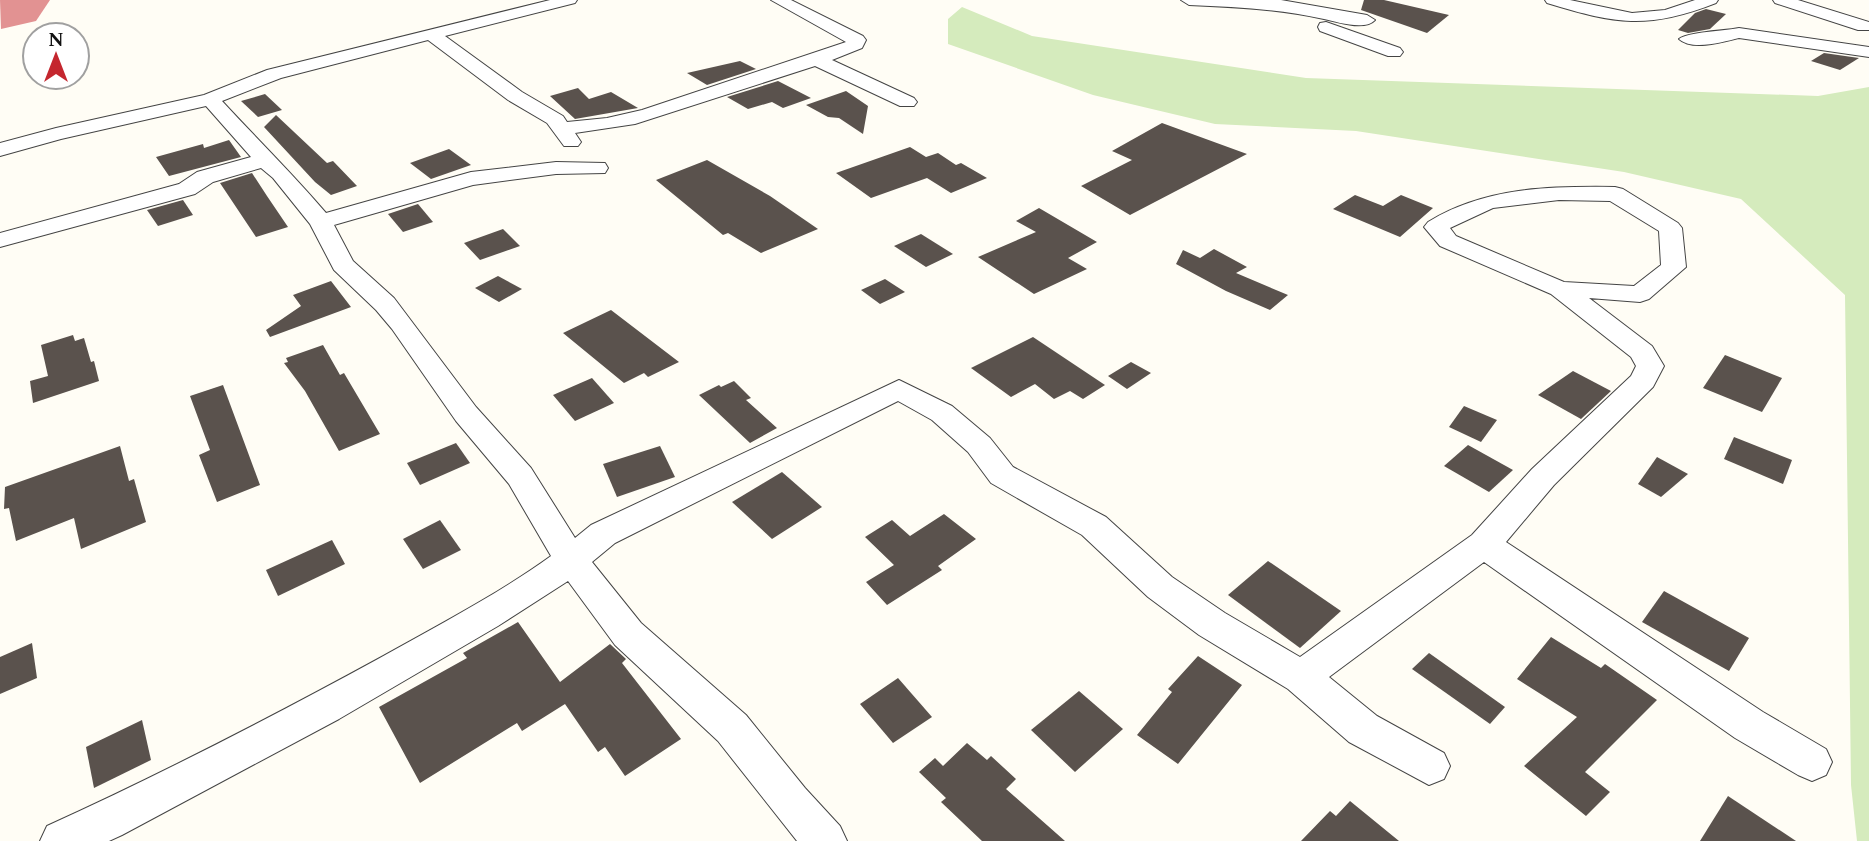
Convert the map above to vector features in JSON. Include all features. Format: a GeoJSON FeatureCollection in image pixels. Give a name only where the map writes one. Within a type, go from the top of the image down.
{"type":"FeatureCollection","features":[{"type":"Feature","properties":{"kind":"street"},"geometry":{"type":"LineString","coordinates":[[0,150],[210,99],[274,74],[569,0]]}},
{"type":"Feature","properties":{"kind":"street"},"geometry":{"type":"LineString","coordinates":[[558,128],[591,128],[623,122],[856,44],[857,40],[779,0]]}},
{"type":"Feature","properties":{"kind":"street"},"geometry":{"type":"LineString","coordinates":[[1189,0],[1254,1],[1367,20]]}},
{"type":"Feature","properties":{"kind":"street"},"geometry":{"type":"LineString","coordinates":[[1553,0],[1612,21],[1655,18],[1687,10],[1710,0]]}},
{"type":"Feature","properties":{"kind":"street"},"geometry":{"type":"LineString","coordinates":[[1580,0],[1612,21]]}},
{"type":"Feature","properties":{"kind":"street"},"geometry":{"type":"LineString","coordinates":[[1672,0],[1687,10]]}},
{"type":"Feature","properties":{"kind":"street"},"geometry":{"type":"LineString","coordinates":[[1781,0],[1864,26]]}},
{"type":"Feature","properties":{"kind":"street"},"geometry":{"type":"LineString","coordinates":[[1254,1],[1394,52]]}},
{"type":"Feature","properties":{"kind":"street"},"geometry":{"type":"LineString","coordinates":[[1306,8],[1335,8],[1354,4]]}},
{"type":"Feature","properties":{"kind":"street"},"geometry":{"type":"LineString","coordinates":[[1688,39],[1720,38],[1739,33],[1869,52]]}},
{"type":"Feature","properties":{"kind":"street"},"geometry":{"type":"LineString","coordinates":[[321,222],[471,179],[556,168],[597,168],[545,111],[515,96],[432,35]]}},
{"type":"Feature","properties":{"kind":"street"},"geometry":{"type":"LineString","coordinates":[[816,59],[908,102]]}},
{"type":"Feature","properties":{"kind":"street"},"geometry":{"type":"LineString","coordinates":[[210,99],[265,160],[281,173],[321,222],[343,265],[386,304],[466,414],[520,476],[572,561],[628,634],[732,728],[790,802],[825,841]]}},
{"type":"Feature","properties":{"kind":"street"},"geometry":{"type":"LineString","coordinates":[[0,240],[187,189],[205,177],[265,160]]}},
{"type":"Feature","properties":{"kind":"street"},"geometry":{"type":"LineString","coordinates":[[1301,677],[1484,544],[1544,477],[1643,380],[1650,366],[1642,352],[1560,289],[1448,241],[1436,227],[1456,213],[1506,198],[1577,193],[1615,194],[1670,228],[1674,267],[1640,294],[1560,289]]}},
{"type":"Feature","properties":{"kind":"street"},"geometry":{"type":"LineString","coordinates":[[62,841],[211,769],[382,676],[572,561],[603,534],[899,389],[942,413],[979,445],[1002,475],[1094,526],[1160,587],[1212,624],[1301,677],[1363,729],[1429,765]]}},
{"type":"Feature","properties":{"kind":"street"},"geometry":{"type":"LineString","coordinates":[[1484,544],[1749,725],[1812,762]]}},
{"type":"Feature","properties":{"kind":"green space"},"geometry":{"type":"Polygon","coordinates":[[[962,7],[1032,36],[1306,78],[1818,96],[1869,87],[1869,841],[1857,841],[1851,785],[1845,295],[1741,199],[1624,172],[1356,131],[1215,124],[1093,95],[948,44],[948,19],[962,7]]]}},
{"type":"Feature","properties":{"kind":"building"},"geometry":{"type":"Polygon","coordinates":[[[1364,0],[1384,0],[1449,15],[1427,33],[1361,10],[1364,0]]]}},
{"type":"Feature","properties":{"kind":"building"},"geometry":{"type":"Polygon","coordinates":[[[1706,9],[1726,14],[1710,29],[1688,33],[1678,30],[1695,13],[1706,9]]]}},
{"type":"Feature","properties":{"kind":"building"},"geometry":{"type":"Polygon","coordinates":[[[1824,53],[1859,58],[1840,70],[1811,61],[1824,53]]]}},
{"type":"Feature","properties":{"kind":"building"},"geometry":{"type":"Polygon","coordinates":[[[740,61],[756,69],[707,85],[687,73],[740,61]]]}},
{"type":"Feature","properties":{"kind":"building"},"geometry":{"type":"Polygon","coordinates":[[[778,81],[811,98],[783,108],[772,102],[748,109],[727,97],[778,81]]]}},
{"type":"Feature","properties":{"kind":"building"},"geometry":{"type":"Polygon","coordinates":[[[578,88],[589,99],[611,92],[638,108],[575,119],[550,96],[578,88]]]}},
{"type":"Feature","properties":{"kind":"building"},"geometry":{"type":"Polygon","coordinates":[[[846,91],[868,106],[863,134],[839,118],[828,117],[806,105],[846,91]]]}},
{"type":"Feature","properties":{"kind":"building"},"geometry":{"type":"Polygon","coordinates":[[[265,94],[282,110],[258,117],[241,101],[265,94]]]}},
{"type":"Feature","properties":{"kind":"building"},"geometry":{"type":"Polygon","coordinates":[[[276,115],[327,163],[333,161],[357,186],[331,195],[315,182],[264,127],[276,115]]]}},
{"type":"Feature","properties":{"kind":"building"},"geometry":{"type":"Polygon","coordinates":[[[1162,123],[1247,154],[1130,215],[1081,186],[1132,160],[1112,151],[1162,123]]]}},
{"type":"Feature","properties":{"kind":"building"},"geometry":{"type":"Polygon","coordinates":[[[229,140],[241,157],[169,176],[156,157],[203,144],[204,148],[229,140]]]}},
{"type":"Feature","properties":{"kind":"building"},"geometry":{"type":"Polygon","coordinates":[[[910,147],[926,157],[938,153],[956,165],[961,163],[987,178],[951,193],[927,178],[871,198],[836,173],[910,147]]]}},
{"type":"Feature","properties":{"kind":"building"},"geometry":{"type":"Polygon","coordinates":[[[449,149],[471,165],[431,179],[410,163],[449,149]]]}},
{"type":"Feature","properties":{"kind":"building"},"geometry":{"type":"Polygon","coordinates":[[[707,160],[770,196],[818,229],[761,253],[728,233],[723,235],[656,180],[707,160]]]}},
{"type":"Feature","properties":{"kind":"building"},"geometry":{"type":"Polygon","coordinates":[[[252,173],[288,227],[256,237],[220,183],[252,173]]]}},
{"type":"Feature","properties":{"kind":"building"},"geometry":{"type":"Polygon","coordinates":[[[1355,195],[1383,206],[1401,195],[1433,208],[1400,237],[1333,209],[1355,195]]]}},
{"type":"Feature","properties":{"kind":"building"},"geometry":{"type":"Polygon","coordinates":[[[183,200],[193,215],[158,226],[147,210],[183,200]]]}},
{"type":"Feature","properties":{"kind":"building"},"geometry":{"type":"Polygon","coordinates":[[[418,204],[433,222],[403,232],[388,214],[418,204]]]}},
{"type":"Feature","properties":{"kind":"building"},"geometry":{"type":"Polygon","coordinates":[[[1039,208],[1097,242],[1068,258],[1087,269],[1034,294],[978,257],[1036,232],[1016,221],[1039,208]]]}},
{"type":"Feature","properties":{"kind":"building"},"geometry":{"type":"Polygon","coordinates":[[[503,229],[520,246],[480,260],[464,243],[503,229]]]}},
{"type":"Feature","properties":{"kind":"building"},"geometry":{"type":"Polygon","coordinates":[[[921,234],[953,254],[926,267],[894,246],[921,234]]]}},
{"type":"Feature","properties":{"kind":"building"},"geometry":{"type":"Polygon","coordinates":[[[1214,249],[1247,267],[1236,273],[1288,295],[1270,310],[1226,291],[1176,264],[1183,250],[1200,258],[1214,249]]]}},
{"type":"Feature","properties":{"kind":"building"},"geometry":{"type":"Polygon","coordinates":[[[498,276],[522,289],[499,302],[475,288],[498,276]]]}},
{"type":"Feature","properties":{"kind":"building"},"geometry":{"type":"Polygon","coordinates":[[[885,279],[905,292],[880,304],[861,290],[885,279]]]}},
{"type":"Feature","properties":{"kind":"building"},"geometry":{"type":"Polygon","coordinates":[[[331,281],[351,307],[270,337],[266,330],[301,306],[293,295],[331,281]]]}},
{"type":"Feature","properties":{"kind":"building"},"geometry":{"type":"Polygon","coordinates":[[[611,310],[679,362],[648,377],[644,373],[624,383],[563,333],[611,310]]]}},
{"type":"Feature","properties":{"kind":"building"},"geometry":{"type":"Polygon","coordinates":[[[73,335],[75,341],[84,338],[99,381],[33,403],[30,381],[48,376],[41,345],[73,335]]]}},
{"type":"Feature","properties":{"kind":"building"},"geometry":{"type":"Polygon","coordinates":[[[1033,337],[1105,385],[1083,399],[1070,391],[1054,399],[1035,384],[1011,397],[971,368],[1033,337]]]}},
{"type":"Feature","properties":{"kind":"building"},"geometry":{"type":"Polygon","coordinates":[[[323,345],[340,375],[344,373],[380,434],[339,451],[305,391],[284,363],[288,362],[286,358],[323,345]]]}},
{"type":"Feature","properties":{"kind":"building"},"geometry":{"type":"Polygon","coordinates":[[[1725,355],[1782,378],[1762,412],[1703,388],[1725,355]]]}},
{"type":"Feature","properties":{"kind":"building"},"geometry":{"type":"Polygon","coordinates":[[[1131,362],[1151,373],[1127,389],[1108,376],[1131,362]]]}},
{"type":"Feature","properties":{"kind":"building"},"geometry":{"type":"Polygon","coordinates":[[[1573,371],[1611,391],[1581,419],[1538,395],[1573,371]]]}},
{"type":"Feature","properties":{"kind":"building"},"geometry":{"type":"Polygon","coordinates":[[[592,378],[614,403],[575,421],[553,395],[592,378]]]}},
{"type":"Feature","properties":{"kind":"building"},"geometry":{"type":"Polygon","coordinates":[[[734,381],[751,398],[746,400],[777,428],[750,443],[699,395],[734,381]]]}},
{"type":"Feature","properties":{"kind":"building"},"geometry":{"type":"Polygon","coordinates":[[[223,385],[260,485],[217,502],[199,455],[210,450],[190,396],[223,385]]]}},
{"type":"Feature","properties":{"kind":"building"},"geometry":{"type":"Polygon","coordinates":[[[1464,406],[1497,420],[1481,442],[1449,427],[1464,406]]]}},
{"type":"Feature","properties":{"kind":"building"},"geometry":{"type":"Polygon","coordinates":[[[1734,437],[1792,460],[1783,484],[1724,459],[1734,437]]]}},
{"type":"Feature","properties":{"kind":"building"},"geometry":{"type":"Polygon","coordinates":[[[456,443],[470,463],[420,485],[407,463],[456,443]]]}},
{"type":"Feature","properties":{"kind":"building"},"geometry":{"type":"Polygon","coordinates":[[[1468,445],[1513,470],[1489,492],[1444,466],[1468,445]]]}},
{"type":"Feature","properties":{"kind":"building"},"geometry":{"type":"Polygon","coordinates":[[[120,446],[129,481],[134,479],[146,522],[81,549],[74,518],[16,541],[9,508],[4,509],[5,487],[120,446]]]}},
{"type":"Feature","properties":{"kind":"building"},"geometry":{"type":"Polygon","coordinates":[[[660,446],[675,477],[617,497],[603,464],[660,446]]]}},
{"type":"Feature","properties":{"kind":"building"},"geometry":{"type":"Polygon","coordinates":[[[1657,457],[1688,474],[1661,497],[1638,484],[1657,457]]]}},
{"type":"Feature","properties":{"kind":"building"},"geometry":{"type":"Polygon","coordinates":[[[782,472],[822,507],[772,539],[732,502],[782,472]]]}},
{"type":"Feature","properties":{"kind":"building"},"geometry":{"type":"Polygon","coordinates":[[[944,514],[976,539],[938,566],[942,570],[887,605],[866,582],[894,565],[865,537],[892,520],[910,536],[944,514]]]}},
{"type":"Feature","properties":{"kind":"building"},"geometry":{"type":"Polygon","coordinates":[[[440,520],[461,550],[423,569],[403,539],[440,520]]]}},
{"type":"Feature","properties":{"kind":"building"},"geometry":{"type":"Polygon","coordinates":[[[332,540],[345,564],[278,596],[266,570],[332,540]]]}},
{"type":"Feature","properties":{"kind":"building"},"geometry":{"type":"Polygon","coordinates":[[[1268,561],[1341,611],[1300,648],[1228,595],[1268,561]]]}},
{"type":"Feature","properties":{"kind":"building"},"geometry":{"type":"Polygon","coordinates":[[[1664,591],[1749,638],[1729,671],[1642,622],[1664,591]]]}},
{"type":"Feature","properties":{"kind":"building"},"geometry":{"type":"Polygon","coordinates":[[[518,622],[560,682],[610,644],[626,659],[622,663],[681,739],[625,776],[605,747],[598,752],[565,704],[522,731],[517,723],[420,783],[379,707],[467,658],[463,653],[518,622]]]}},
{"type":"Feature","properties":{"kind":"building"},"geometry":{"type":"Polygon","coordinates":[[[1551,637],[1601,668],[1605,664],[1657,700],[1585,772],[1610,792],[1586,816],[1524,766],[1577,717],[1517,679],[1551,637]]]}},
{"type":"Feature","properties":{"kind":"building"},"geometry":{"type":"Polygon","coordinates":[[[32,643],[37,678],[0,694],[0,657],[32,643]]]}},
{"type":"Feature","properties":{"kind":"building"},"geometry":{"type":"Polygon","coordinates":[[[1429,653],[1505,707],[1490,724],[1412,669],[1429,653]]]}},
{"type":"Feature","properties":{"kind":"building"},"geometry":{"type":"Polygon","coordinates":[[[1198,656],[1242,685],[1178,764],[1137,735],[1172,692],[1168,689],[1198,656]]]}},
{"type":"Feature","properties":{"kind":"building"},"geometry":{"type":"Polygon","coordinates":[[[898,678],[932,717],[893,743],[860,704],[898,678]]]}},
{"type":"Feature","properties":{"kind":"building"},"geometry":{"type":"Polygon","coordinates":[[[1079,691],[1123,729],[1075,772],[1031,730],[1079,691]]]}},
{"type":"Feature","properties":{"kind":"building"},"geometry":{"type":"Polygon","coordinates":[[[142,720],[151,760],[94,788],[86,747],[142,720]]]}},
{"type":"Feature","properties":{"kind":"building"},"geometry":{"type":"Polygon","coordinates":[[[967,743],[987,760],[991,756],[1016,779],[1006,789],[1065,841],[982,841],[941,802],[946,798],[919,772],[935,758],[943,766],[967,743]]]}},
{"type":"Feature","properties":{"kind":"building"},"geometry":{"type":"Polygon","coordinates":[[[1728,796],[1796,841],[1700,841],[1728,796]]]}},
{"type":"Feature","properties":{"kind":"building"},"geometry":{"type":"Polygon","coordinates":[[[1350,801],[1399,841],[1301,841],[1330,811],[1336,816],[1350,801]]]}}]}
